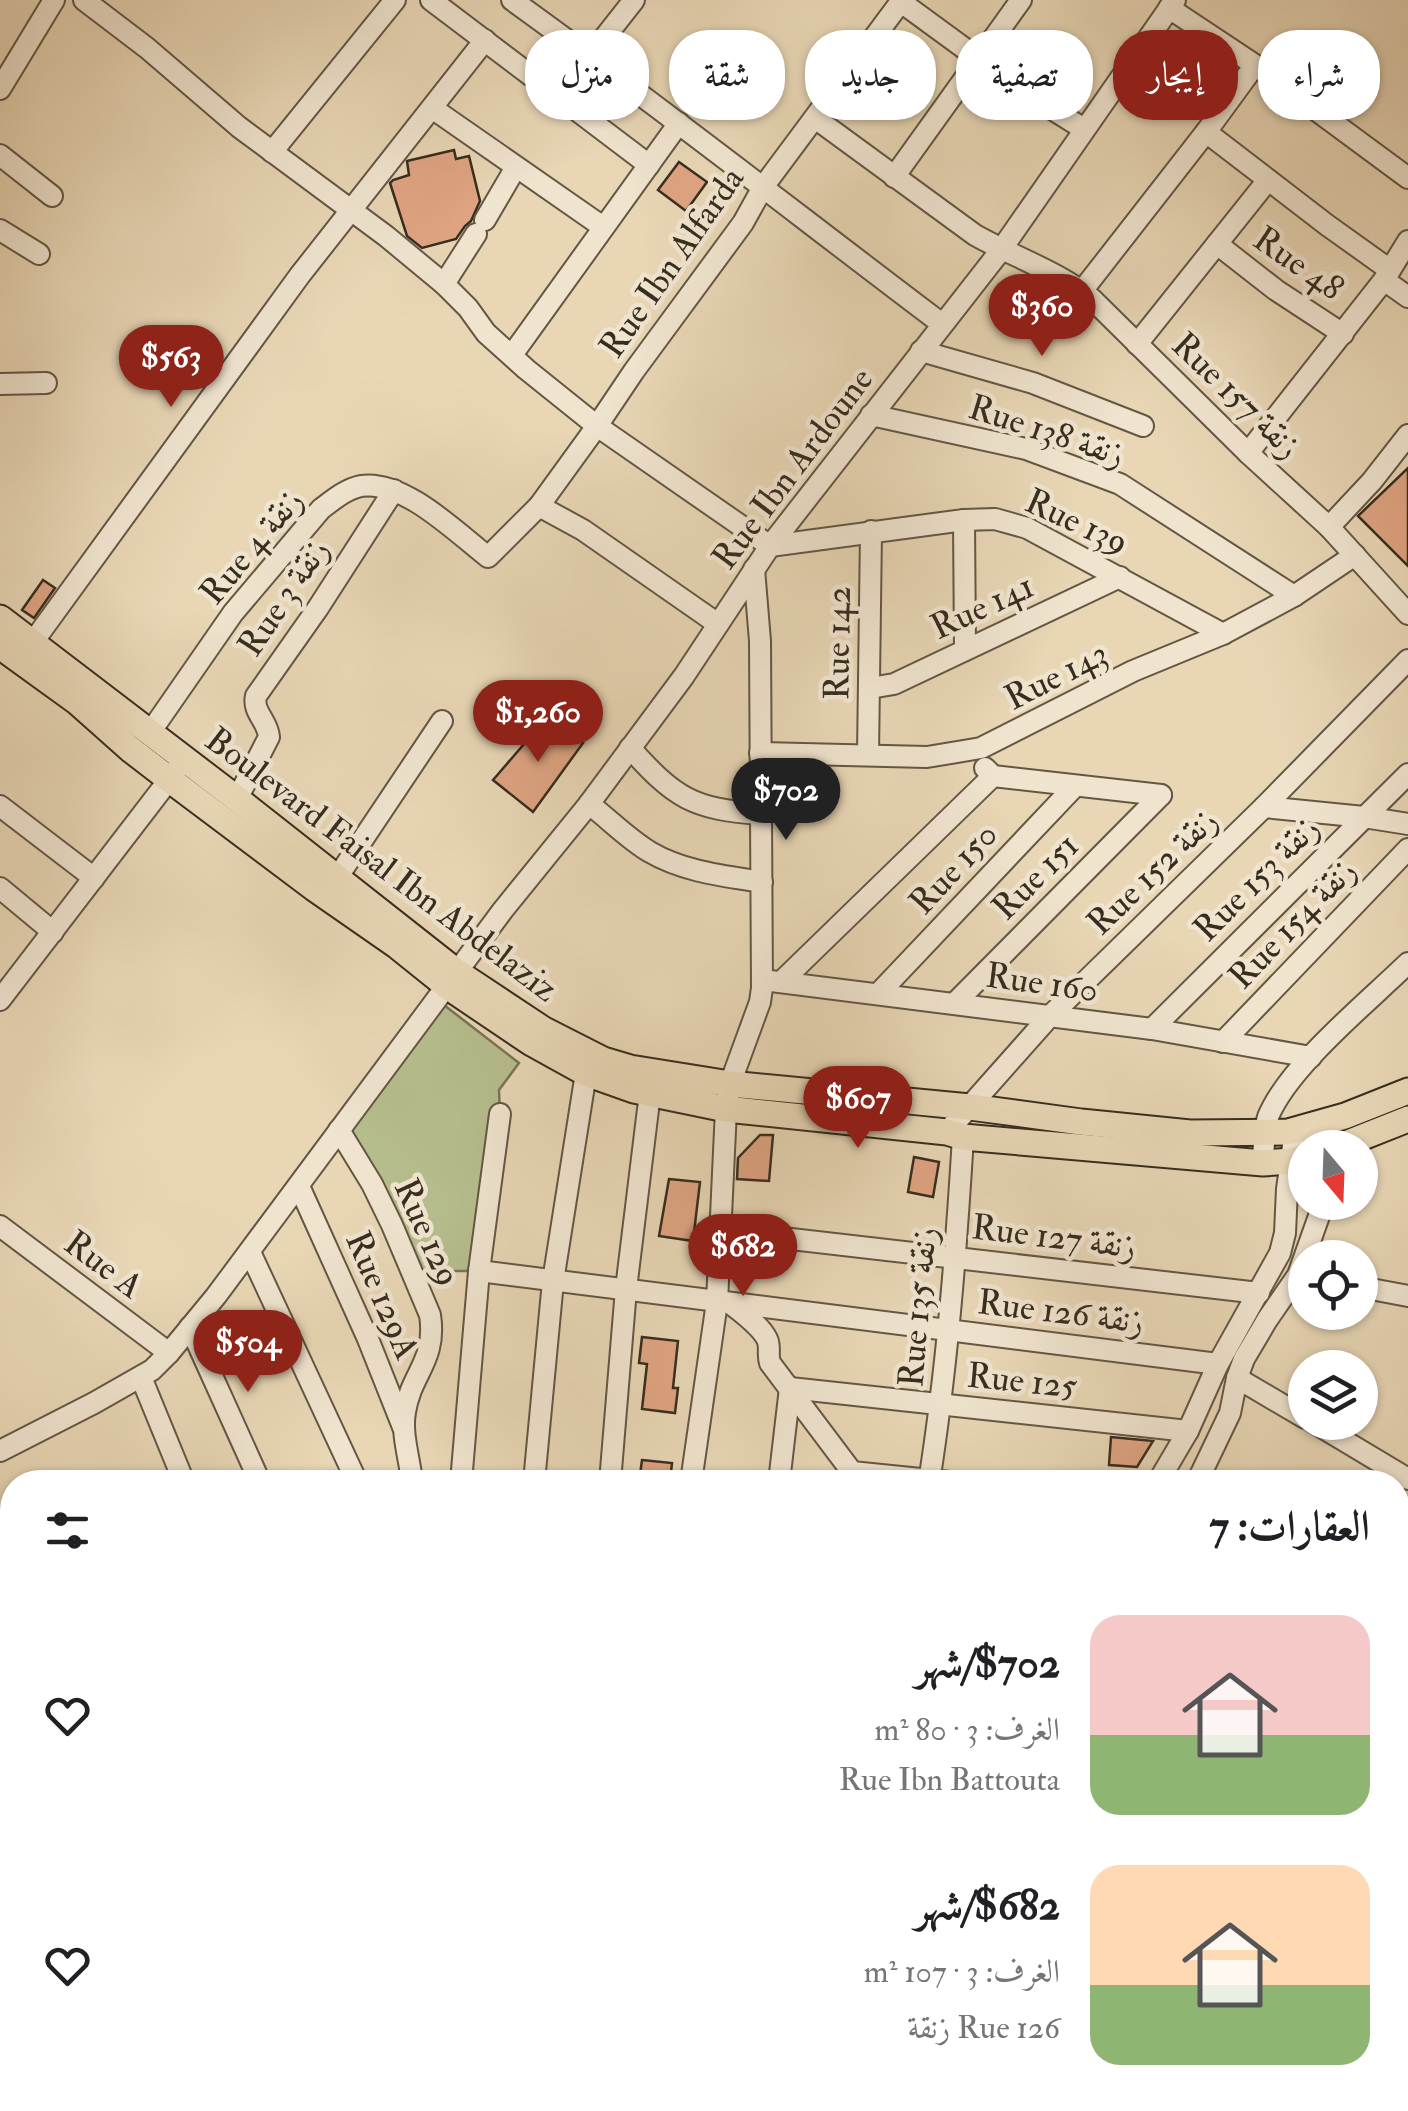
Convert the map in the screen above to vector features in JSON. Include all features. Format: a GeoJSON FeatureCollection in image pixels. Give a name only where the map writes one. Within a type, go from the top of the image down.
{"type":"FeatureCollection","features":[{"type":"Feature","properties":{"kind":"main road","name":"Boulevard Faisal Ibn Abdelaziz"},"geometry":{"type":"LineString","coordinates":[[0,618],[149,734],[177,769],[314,888],[453,979],[603,1060],[728,1097],[954,1134],[1263,1163],[1288,1160]]}},
{"type":"Feature","properties":{"kind":"main road","name":"Boulevard Faisal Ibn Abdelaziz"},"geometry":{"type":"LineString","coordinates":[[0,646],[76,701],[120,740],[237,799],[337,878],[530,1042],[616,1085],[650,1093],[970,1107],[1190,1134],[1288,1131]]}},
{"type":"Feature","properties":{"kind":"main road","name":"Boulevard Faisal Ibn Abdelaziz"},"geometry":{"type":"LineString","coordinates":[[1298,1130],[1408,1092]]}},
{"type":"Feature","properties":{"kind":"main road"},"geometry":{"type":"LineString","coordinates":[[1378,1131],[1408,1119]]}},
{"type":"Feature","properties":{"kind":"street"},"geometry":{"type":"LineString","coordinates":[[84,0],[239,127],[444,284],[486,333],[598,426],[770,546]]}},
{"type":"Feature","properties":{"kind":"street"},"geometry":{"type":"LineString","coordinates":[[272,152],[395,0]]}},
{"type":"Feature","properties":{"kind":"street"},"geometry":{"type":"LineString","coordinates":[[432,0],[650,164]]}},
{"type":"Feature","properties":{"kind":"street"},"geometry":{"type":"LineString","coordinates":[[512,0],[538,7],[562,30]]}},
{"type":"Feature","properties":{"kind":"street"},"geometry":{"type":"LineString","coordinates":[[610,30],[634,0]]}},
{"type":"Feature","properties":{"kind":"street"},"geometry":{"type":"LineString","coordinates":[[999,30],[1021,0]]}},
{"type":"Feature","properties":{"kind":"street"},"geometry":{"type":"LineString","coordinates":[[901,1],[956,41]]}},
{"type":"Feature","properties":{"kind":"street","name":"Rue Ibn Alfarda"},"geometry":{"type":"LineString","coordinates":[[879,30],[901,1]]}},
{"type":"Feature","properties":{"kind":"street"},"geometry":{"type":"LineString","coordinates":[[0,87],[48,2]]}},
{"type":"Feature","properties":{"kind":"street"},"geometry":{"type":"LineString","coordinates":[[1172,4],[1408,178]]}},
{"type":"Feature","properties":{"kind":"street","name":"Rue Ibn Ardoune"},"geometry":{"type":"LineString","coordinates":[[0,1451],[141,1377],[169,1353],[250,1252],[503,910],[684,676],[770,546],[1001,250],[1172,4]]}},
{"type":"Feature","properties":{"kind":"street"},"geometry":{"type":"LineString","coordinates":[[34,642],[200,410],[485,40]]}},
{"type":"Feature","properties":{"kind":"street"},"geometry":{"type":"LineString","coordinates":[[1082,292],[1255,64]]}},
{"type":"Feature","properties":{"kind":"street"},"geometry":{"type":"LineString","coordinates":[[894,178],[956,90]]}},
{"type":"Feature","properties":{"kind":"street"},"geometry":{"type":"LineString","coordinates":[[649,100],[942,324]]}},
{"type":"Feature","properties":{"kind":"street"},"geometry":{"type":"LineString","coordinates":[[432,108],[603,227]]}},
{"type":"Feature","properties":{"kind":"street","name":"Rue Ibn Alfarda"},"geometry":{"type":"LineString","coordinates":[[394,490],[488,557],[539,506],[743,224],[762,187],[812,120]]}},
{"type":"Feature","properties":{"kind":"street","name":"Rue 157 زنقة"},"geometry":{"type":"LineString","coordinates":[[817,120],[964,227],[1082,292],[1329,527],[1408,614]]}},
{"type":"Feature","properties":{"kind":"street"},"geometry":{"type":"LineString","coordinates":[[1068,120],[1084,130]]}},
{"type":"Feature","properties":{"kind":"street"},"geometry":{"type":"LineString","coordinates":[[512,355],[680,123]]}},
{"type":"Feature","properties":{"kind":"street"},"geometry":{"type":"LineString","coordinates":[[1206,132],[1387,275],[1408,297]]}},
{"type":"Feature","properties":{"kind":"street"},"geometry":{"type":"LineString","coordinates":[[0,155],[52,196]]}},
{"type":"Feature","properties":{"kind":"street"},"geometry":{"type":"LineString","coordinates":[[444,284],[516,167]]}},
{"type":"Feature","properties":{"kind":"street"},"geometry":{"type":"LineString","coordinates":[[1137,344],[1268,180]]}},
{"type":"Feature","properties":{"kind":"street"},"geometry":{"type":"LineString","coordinates":[[0,230],[39,254]]}},
{"type":"Feature","properties":{"kind":"street"},"geometry":{"type":"LineString","coordinates":[[1248,453],[1343,334],[1408,241]]}},
{"type":"Feature","properties":{"kind":"street","name":"Rue 48"},"geometry":{"type":"LineString","coordinates":[[1217,244],[1276,290],[1343,334]]}},
{"type":"Feature","properties":{"kind":"street"},"geometry":{"type":"LineString","coordinates":[[922,351],[1033,383],[1143,426]]}},
{"type":"Feature","properties":{"kind":"street"},"geometry":{"type":"LineString","coordinates":[[0,384],[46,384]]}},
{"type":"Feature","properties":{"kind":"street","name":"Rue 138 زنقة"},"geometry":{"type":"LineString","coordinates":[[871,414],[1026,449],[1120,484],[1294,596]]}},
{"type":"Feature","properties":{"kind":"street"},"geometry":{"type":"LineString","coordinates":[[1329,527],[1408,435]]}},
{"type":"Feature","properties":{"kind":"street","name":"Rue 4 زنقة"},"geometry":{"type":"LineString","coordinates":[[149,734],[233,613],[321,509],[356,486],[394,490]]}},
{"type":"Feature","properties":{"kind":"street","name":"Rue 3 زنقة"},"geometry":{"type":"LineString","coordinates":[[237,799],[268,737],[267,726],[255,705],[256,696],[394,490]]}},
{"type":"Feature","properties":{"kind":"street"},"geometry":{"type":"LineString","coordinates":[[539,506],[582,530],[718,624]]}},
{"type":"Feature","properties":{"kind":"street"},"geometry":{"type":"LineString","coordinates":[[964,520],[965,650]]}},
{"type":"Feature","properties":{"kind":"street","name":"Rue 139"},"geometry":{"type":"LineString","coordinates":[[770,546],[964,520],[1008,521],[1223,634]]}},
{"type":"Feature","properties":{"kind":"street","name":"Rue 142"},"geometry":{"type":"LineString","coordinates":[[868,755],[871,532]]}},
{"type":"Feature","properties":{"kind":"street","name":"Rue 143"},"geometry":{"type":"LineString","coordinates":[[760,753],[927,757],[970,752],[1133,671],[1223,634],[1294,596],[1355,554]]}},
{"type":"Feature","properties":{"kind":"street"},"geometry":{"type":"LineString","coordinates":[[754,569],[760,641],[762,882],[772,981]]}},
{"type":"Feature","properties":{"kind":"street","name":"Rue 141"},"geometry":{"type":"LineString","coordinates":[[870,688],[894,684],[1120,577]]}},
{"type":"Feature","properties":{"kind":"street","name":"Rue 152 زنقة"},"geometry":{"type":"LineString","coordinates":[[954,1134],[970,1107],[1049,1017],[1408,660]]}},
{"type":"Feature","properties":{"kind":"street"},"geometry":{"type":"LineString","coordinates":[[337,878],[442,721]]}},
{"type":"Feature","properties":{"kind":"street"},"geometry":{"type":"LineString","coordinates":[[630,748],[674,793],[711,808],[760,814]]}},
{"type":"Feature","properties":{"kind":"street"},"geometry":{"type":"LineString","coordinates":[[970,752],[993,776],[1075,786]]}},
{"type":"Feature","properties":{"kind":"street"},"geometry":{"type":"LineString","coordinates":[[0,1000],[177,769]]}},
{"type":"Feature","properties":{"kind":"street","name":"Rue 153 زنقة"},"geometry":{"type":"LineString","coordinates":[[1152,1029],[1408,774]]}},
{"type":"Feature","properties":{"kind":"street"},"geometry":{"type":"LineString","coordinates":[[693,1470],[724,1302],[722,1231],[728,1097],[760,1002],[772,981],[993,776]]}},
{"type":"Feature","properties":{"kind":"street","name":"Rue 151"},"geometry":{"type":"LineString","coordinates":[[954,1003],[1161,795],[1075,786]]}},
{"type":"Feature","properties":{"kind":"street","name":"Rue 150"},"geometry":{"type":"LineString","coordinates":[[879,994],[1075,786]]}},
{"type":"Feature","properties":{"kind":"street"},"geometry":{"type":"LineString","coordinates":[[588,804],[662,858],[685,868],[762,882]]}},
{"type":"Feature","properties":{"kind":"street"},"geometry":{"type":"LineString","coordinates":[[0,806],[94,878]]}},
{"type":"Feature","properties":{"kind":"street"},"geometry":{"type":"LineString","coordinates":[[1264,807],[1408,824]]}},
{"type":"Feature","properties":{"kind":"street","name":"Rue 154 زنقة"},"geometry":{"type":"LineString","coordinates":[[1223,1042],[1408,849]]}},
{"type":"Feature","properties":{"kind":"street"},"geometry":{"type":"LineString","coordinates":[[0,888],[53,932]]}},
{"type":"Feature","properties":{"kind":"street"},"geometry":{"type":"LineString","coordinates":[[1263,1163],[1268,1118],[1284,1090],[1311,1057],[1408,964]]}},
{"type":"Feature","properties":{"kind":"street","name":"Rue 160"},"geometry":{"type":"LineString","coordinates":[[772,981],[1152,1029],[1311,1057]]}},
{"type":"Feature","properties":{"kind":"street"},"geometry":{"type":"LineString","coordinates":[[535,1470],[553,1281],[586,1073]]}},
{"type":"Feature","properties":{"kind":"street"},"geometry":{"type":"LineString","coordinates":[[611,1470],[626,1289],[650,1093]]}},
{"type":"Feature","properties":{"kind":"street"},"geometry":{"type":"LineString","coordinates":[[463,1470],[478,1270],[500,1114]]}},
{"type":"Feature","properties":{"kind":"street","name":"Rue 129"},"geometry":{"type":"LineString","coordinates":[[339,1130],[392,1224],[430,1314],[432,1328],[426,1363],[404,1416],[410,1470]]}},
{"type":"Feature","properties":{"kind":"street","name":"Rue 135 زنقة"},"geometry":{"type":"LineString","coordinates":[[937,1470],[956,1257],[954,1134]]}},
{"type":"Feature","properties":{"kind":"street","name":"Rue 129A"},"geometry":{"type":"LineString","coordinates":[[300,1186],[405,1432]]}},
{"type":"Feature","properties":{"kind":"street"},"geometry":{"type":"LineString","coordinates":[[1165,1470],[1280,1253],[1288,1216]]}},
{"type":"Feature","properties":{"kind":"street","name":"Rue A"},"geometry":{"type":"LineString","coordinates":[[0,1226],[169,1353]]}},
{"type":"Feature","properties":{"kind":"street","name":"Rue 127 زنقة"},"geometry":{"type":"LineString","coordinates":[[722,1231],[1259,1293]]}},
{"type":"Feature","properties":{"kind":"street"},"geometry":{"type":"LineString","coordinates":[[250,1252],[350,1470]]}},
{"type":"Feature","properties":{"kind":"street","name":"Rue 126 زنقة"},"geometry":{"type":"LineString","coordinates":[[478,1270],[1218,1364]]}},
{"type":"Feature","properties":{"kind":"street"},"geometry":{"type":"LineString","coordinates":[[1378,1290],[1408,1296]]}},
{"type":"Feature","properties":{"kind":"street"},"geometry":{"type":"LineString","coordinates":[[1203,1470],[1230,1413],[1244,1359],[1266,1320],[1288,1293]]}},
{"type":"Feature","properties":{"kind":"street"},"geometry":{"type":"LineString","coordinates":[[724,1302],[766,1336],[768,1360],[846,1470]]}},
{"type":"Feature","properties":{"kind":"street"},"geometry":{"type":"LineString","coordinates":[[190,1327],[255,1470]]}},
{"type":"Feature","properties":{"kind":"street"},"geometry":{"type":"LineString","coordinates":[[141,1377],[179,1470]]}},
{"type":"Feature","properties":{"kind":"street"},"geometry":{"type":"LineString","coordinates":[[1237,1378],[1288,1408]]}},
{"type":"Feature","properties":{"kind":"street"},"geometry":{"type":"LineString","coordinates":[[780,1470],[790,1388]]}},
{"type":"Feature","properties":{"kind":"street","name":"Rue 125"},"geometry":{"type":"LineString","coordinates":[[790,1388],[1188,1431]]}},
{"type":"Feature","properties":{"kind":"street"},"geometry":{"type":"LineString","coordinates":[[1343,1440],[1393,1470]]}},
{"type":"Feature","properties":{"kind":"green space"},"geometry":{"type":"Polygon","coordinates":[[[444,1005],[519,1063],[499,1090],[500,1115],[479,1271],[412,1271],[339,1130],[444,1005]]]}},
{"type":"Feature","properties":{"kind":"building"},"geometry":{"type":"Polygon","coordinates":[[[454,150],[456,159],[469,156],[480,201],[471,221],[456,239],[422,248],[407,236],[390,183],[409,175],[407,161],[454,150]]]}},
{"type":"Feature","properties":{"kind":"building"},"geometry":{"type":"Polygon","coordinates":[[[679,162],[707,182],[686,211],[658,190],[679,162]]]}},
{"type":"Feature","properties":{"kind":"building"},"geometry":{"type":"Polygon","coordinates":[[[1408,468],[1408,566],[1358,516],[1408,468]]]}},
{"type":"Feature","properties":{"kind":"building"},"geometry":{"type":"Polygon","coordinates":[[[43,580],[55,588],[34,618],[22,610],[43,580]]]}},
{"type":"Feature","properties":{"kind":"building"},"geometry":{"type":"Polygon","coordinates":[[[543,722],[583,743],[533,812],[493,780],[543,722]]]}},
{"type":"Feature","properties":{"kind":"building"},"geometry":{"type":"Polygon","coordinates":[[[760,1135],[773,1135],[769,1181],[737,1179],[738,1158],[760,1135]]]}},
{"type":"Feature","properties":{"kind":"building"},"geometry":{"type":"Polygon","coordinates":[[[914,1157],[939,1162],[933,1197],[908,1192],[914,1157]]]}},
{"type":"Feature","properties":{"kind":"building"},"geometry":{"type":"Polygon","coordinates":[[[669,1179],[700,1182],[693,1241],[659,1236],[669,1179]]]}},
{"type":"Feature","properties":{"kind":"building"},"geometry":{"type":"Polygon","coordinates":[[[642,1337],[678,1341],[673,1388],[678,1388],[675,1413],[642,1409],[647,1364],[639,1363],[642,1337]]]}},
{"type":"Feature","properties":{"kind":"building"},"geometry":{"type":"Polygon","coordinates":[[[1111,1437],[1153,1441],[1137,1467],[1109,1465],[1111,1437]]]}},
{"type":"Feature","properties":{"kind":"building"},"geometry":{"type":"Polygon","coordinates":[[[642,1460],[672,1463],[671,1470],[641,1470],[642,1460]]]}}]}
